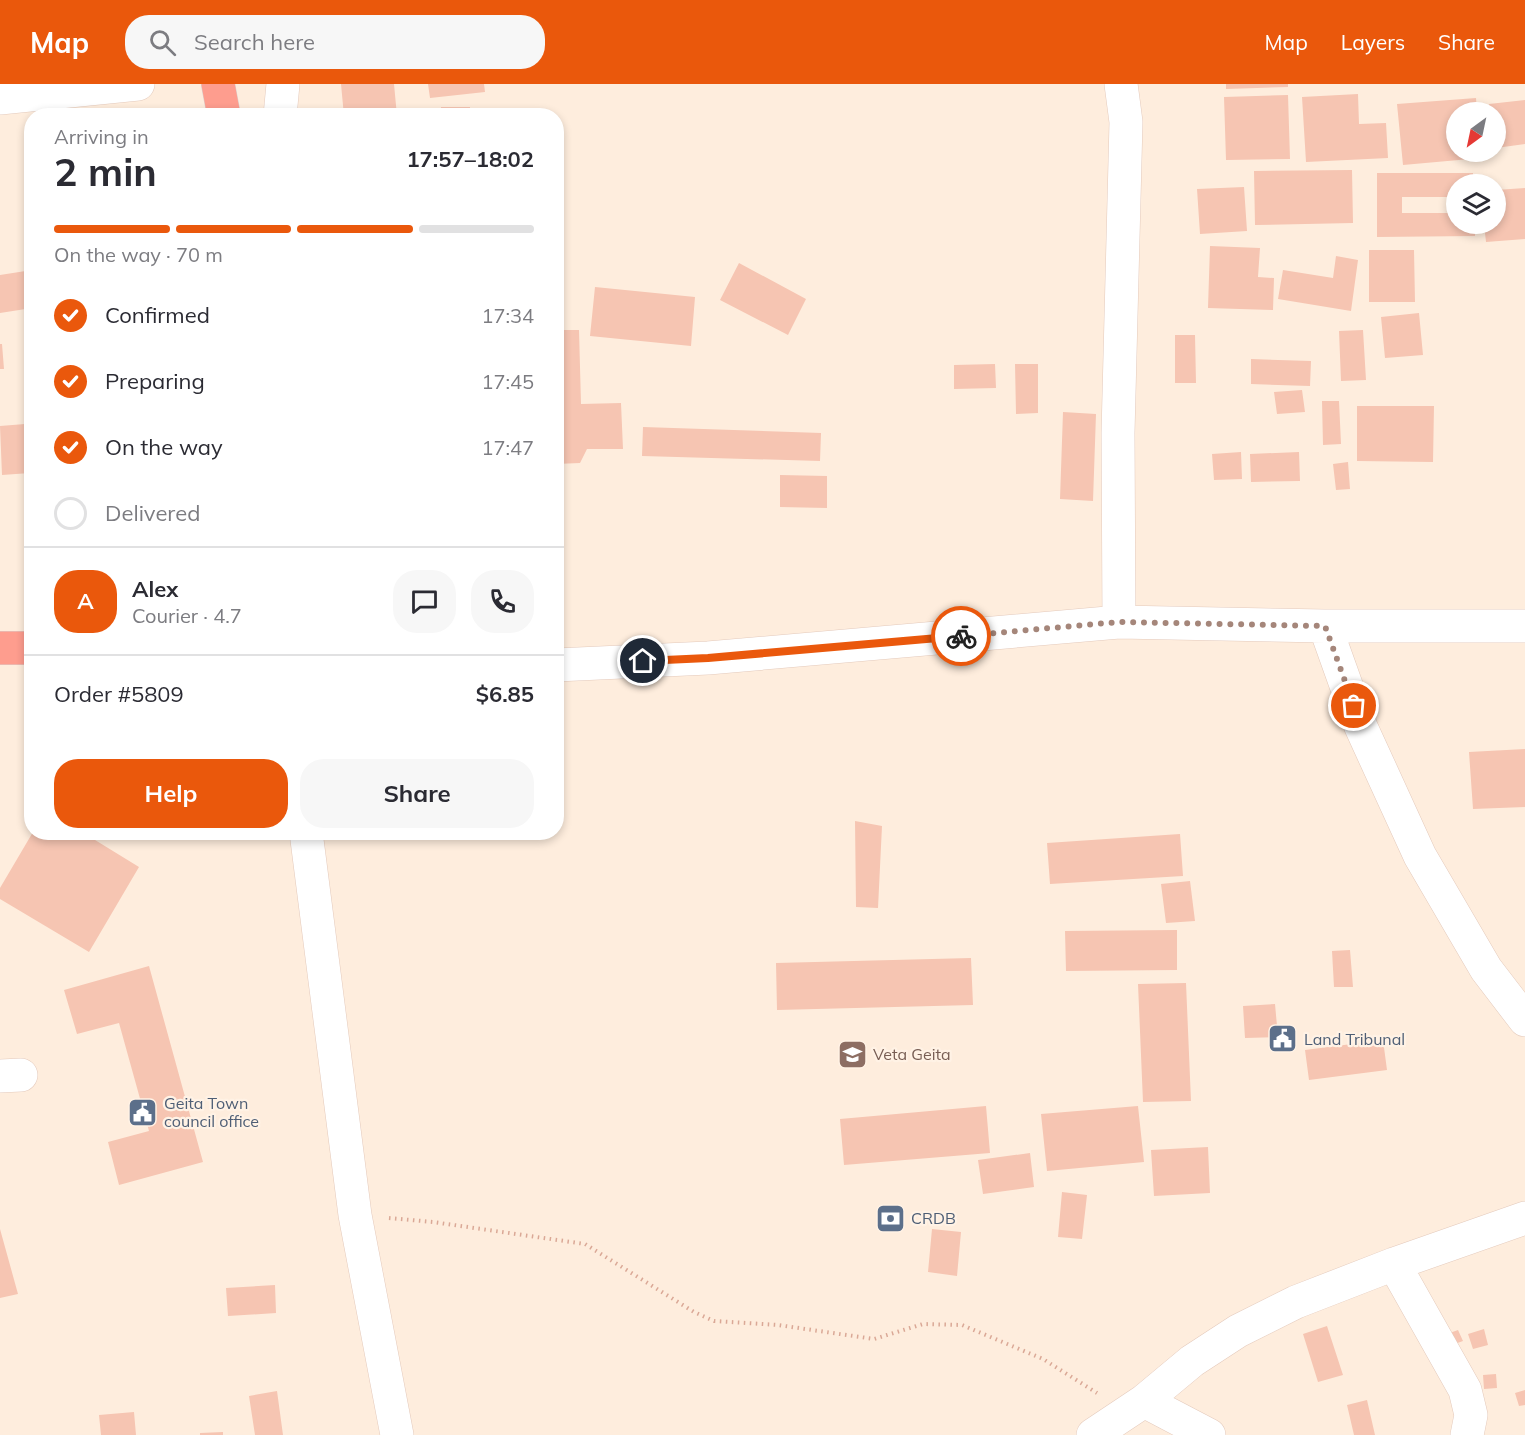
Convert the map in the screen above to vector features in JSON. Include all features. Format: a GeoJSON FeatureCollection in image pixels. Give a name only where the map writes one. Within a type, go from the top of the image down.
{"type":"FeatureCollection","features":[{"type":"Feature","properties":{"kind":"highway"},"geometry":{"type":"LineString","coordinates":[[218,84],[222,108]]}},
{"type":"Feature","properties":{"kind":"highway"},"geometry":{"type":"LineString","coordinates":[[0,648],[24,648]]}},
{"type":"Feature","properties":{"kind":"street"},"geometry":{"type":"LineString","coordinates":[[0,98],[138,84]]}},
{"type":"Feature","properties":{"kind":"street"},"geometry":{"type":"LineString","coordinates":[[281,108],[283,84]]}},
{"type":"Feature","properties":{"kind":"street"},"geometry":{"type":"LineString","coordinates":[[1119,622],[1118,434],[1126,122],[1121,84]]}},
{"type":"Feature","properties":{"kind":"street"},"geometry":{"type":"LineString","coordinates":[[564,665],[708,658],[1119,622],[1325,626],[1525,626]]}},
{"type":"Feature","properties":{"kind":"street"},"geometry":{"type":"LineString","coordinates":[[1325,626],[1361,727],[1420,856],[1486,969],[1525,1020]]}},
{"type":"Feature","properties":{"kind":"street"},"geometry":{"type":"LineString","coordinates":[[307,840],[355,1215],[397,1435]]}},
{"type":"Feature","properties":{"kind":"street"},"geometry":{"type":"LineString","coordinates":[[1093,1435],[1136,1407],[1192,1361],[1238,1331],[1296,1302],[1394,1264],[1525,1218]]}},
{"type":"Feature","properties":{"kind":"street"},"geometry":{"type":"LineString","coordinates":[[1394,1264],[1465,1390],[1471,1415],[1467,1435]]}},
{"type":"Feature","properties":{"kind":"street"},"geometry":{"type":"LineString","coordinates":[[1136,1407],[1209,1435]]}},
{"type":"Feature","properties":{"kind":"path"},"geometry":{"type":"LineString","coordinates":[[355,1215],[433,1222],[585,1244],[694,1312],[714,1321],[778,1325],[874,1339],[923,1324],[962,1324],[1043,1359],[1136,1407]]}},
{"type":"Feature","properties":{"kind":"building"},"geometry":{"type":"Polygon","coordinates":[[[341,84],[394,84],[396,108],[343,108],[341,84]]]}},
{"type":"Feature","properties":{"kind":"building"},"geometry":{"type":"Polygon","coordinates":[[[428,84],[484,84],[485,92],[430,98],[428,84]]]}},
{"type":"Feature","properties":{"kind":"building"},"geometry":{"type":"Polygon","coordinates":[[[1226,84],[1288,84],[1288,87],[1226,89],[1226,84]]]}},
{"type":"Feature","properties":{"kind":"building"},"geometry":{"type":"Polygon","coordinates":[[[1358,94],[1359,124],[1386,123],[1388,158],[1306,162],[1302,97],[1358,94]]]}},
{"type":"Feature","properties":{"kind":"building"},"geometry":{"type":"Polygon","coordinates":[[[1288,95],[1290,159],[1226,160],[1224,97],[1288,95]]]}},
{"type":"Feature","properties":{"kind":"building"},"geometry":{"type":"Polygon","coordinates":[[[1476,98],[1476,102],[1446,102],[1446,161],[1403,165],[1397,104],[1476,98]]]}},
{"type":"Feature","properties":{"kind":"building"},"geometry":{"type":"Polygon","coordinates":[[[1525,100],[1525,144],[1506,147],[1506,102],[1525,100]]]}},
{"type":"Feature","properties":{"kind":"building"},"geometry":{"type":"Polygon","coordinates":[[[441,107],[470,107],[470,108],[441,107]]]}},
{"type":"Feature","properties":{"kind":"building"},"geometry":{"type":"Polygon","coordinates":[[[1352,170],[1353,223],[1255,225],[1254,171],[1352,170]]]}},
{"type":"Feature","properties":{"kind":"building"},"geometry":{"type":"Polygon","coordinates":[[[1377,173],[1473,173],[1446,174],[1446,197],[1402,197],[1402,213],[1446,213],[1446,234],[1475,234],[1475,236],[1377,237],[1377,173]]]}},
{"type":"Feature","properties":{"kind":"building"},"geometry":{"type":"Polygon","coordinates":[[[1244,187],[1247,231],[1200,234],[1197,189],[1244,187]]]}},
{"type":"Feature","properties":{"kind":"building"},"geometry":{"type":"Polygon","coordinates":[[[1525,188],[1525,239],[1486,242],[1485,234],[1506,234],[1506,189],[1525,188]]]}},
{"type":"Feature","properties":{"kind":"building"},"geometry":{"type":"Polygon","coordinates":[[[1210,246],[1260,248],[1258,277],[1274,278],[1273,310],[1208,308],[1210,246]]]}},
{"type":"Feature","properties":{"kind":"building"},"geometry":{"type":"Polygon","coordinates":[[[1369,250],[1414,250],[1415,302],[1369,302],[1369,250]]]}},
{"type":"Feature","properties":{"kind":"building"},"geometry":{"type":"Polygon","coordinates":[[[1336,256],[1358,260],[1351,311],[1278,299],[1283,270],[1333,278],[1336,256]]]}},
{"type":"Feature","properties":{"kind":"building"},"geometry":{"type":"Polygon","coordinates":[[[739,263],[806,299],[788,335],[720,300],[739,263]]]}},
{"type":"Feature","properties":{"kind":"building"},"geometry":{"type":"Polygon","coordinates":[[[24,271],[24,309],[0,313],[0,275],[24,271]]]}},
{"type":"Feature","properties":{"kind":"building"},"geometry":{"type":"Polygon","coordinates":[[[595,287],[695,297],[691,346],[590,336],[595,287]]]}},
{"type":"Feature","properties":{"kind":"building"},"geometry":{"type":"Polygon","coordinates":[[[1419,313],[1423,355],[1385,358],[1381,317],[1419,313]]]}},
{"type":"Feature","properties":{"kind":"building"},"geometry":{"type":"Polygon","coordinates":[[[564,330],[579,330],[581,404],[621,403],[623,449],[587,449],[580,463],[564,464],[564,330]]]}},
{"type":"Feature","properties":{"kind":"building"},"geometry":{"type":"Polygon","coordinates":[[[1363,330],[1366,380],[1341,381],[1339,331],[1363,330]]]}},
{"type":"Feature","properties":{"kind":"building"},"geometry":{"type":"Polygon","coordinates":[[[1175,335],[1195,335],[1196,383],[1175,383],[1175,335]]]}},
{"type":"Feature","properties":{"kind":"building"},"geometry":{"type":"Polygon","coordinates":[[[0,344],[2,344],[4,369],[0,369],[0,344]]]}},
{"type":"Feature","properties":{"kind":"building"},"geometry":{"type":"Polygon","coordinates":[[[1251,359],[1311,361],[1310,386],[1251,384],[1251,359]]]}},
{"type":"Feature","properties":{"kind":"building"},"geometry":{"type":"Polygon","coordinates":[[[995,364],[996,388],[954,389],[954,365],[995,364]]]}},
{"type":"Feature","properties":{"kind":"building"},"geometry":{"type":"Polygon","coordinates":[[[1015,364],[1038,364],[1038,413],[1016,414],[1015,364]]]}},
{"type":"Feature","properties":{"kind":"building"},"geometry":{"type":"Polygon","coordinates":[[[1302,390],[1305,412],[1277,414],[1274,392],[1302,390]]]}},
{"type":"Feature","properties":{"kind":"building"},"geometry":{"type":"Polygon","coordinates":[[[1322,401],[1339,401],[1341,444],[1323,445],[1322,401]]]}},
{"type":"Feature","properties":{"kind":"building"},"geometry":{"type":"Polygon","coordinates":[[[1357,406],[1434,406],[1433,462],[1357,461],[1357,406]]]}},
{"type":"Feature","properties":{"kind":"building"},"geometry":{"type":"Polygon","coordinates":[[[1063,412],[1096,414],[1093,501],[1060,499],[1063,412]]]}},
{"type":"Feature","properties":{"kind":"building"},"geometry":{"type":"Polygon","coordinates":[[[24,424],[24,473],[2,475],[0,426],[24,424]]]}},
{"type":"Feature","properties":{"kind":"building"},"geometry":{"type":"Polygon","coordinates":[[[643,427],[821,433],[820,461],[642,456],[643,427]]]}},
{"type":"Feature","properties":{"kind":"building"},"geometry":{"type":"Polygon","coordinates":[[[1241,452],[1242,479],[1214,480],[1212,454],[1241,452]]]}},
{"type":"Feature","properties":{"kind":"building"},"geometry":{"type":"Polygon","coordinates":[[[1299,452],[1300,481],[1251,482],[1250,454],[1299,452]]]}},
{"type":"Feature","properties":{"kind":"building"},"geometry":{"type":"Polygon","coordinates":[[[1348,462],[1350,489],[1336,490],[1333,464],[1348,462]]]}},
{"type":"Feature","properties":{"kind":"building"},"geometry":{"type":"Polygon","coordinates":[[[780,475],[827,476],[827,508],[780,507],[780,475]]]}},
{"type":"Feature","properties":{"kind":"building"},"geometry":{"type":"Polygon","coordinates":[[[1525,749],[1525,807],[1473,809],[1469,752],[1525,749]]]}},
{"type":"Feature","properties":{"kind":"building"},"geometry":{"type":"Polygon","coordinates":[[[855,821],[882,826],[878,908],[856,907],[855,821]]]}},
{"type":"Feature","properties":{"kind":"building"},"geometry":{"type":"Polygon","coordinates":[[[1180,834],[1183,876],[1050,884],[1047,843],[1180,834]]]}},
{"type":"Feature","properties":{"kind":"building"},"geometry":{"type":"Polygon","coordinates":[[[28,840],[95,840],[139,867],[89,952],[0,899],[0,888],[28,840]]]}},
{"type":"Feature","properties":{"kind":"building"},"geometry":{"type":"Polygon","coordinates":[[[1190,881],[1195,921],[1166,923],[1161,884],[1190,881]]]}},
{"type":"Feature","properties":{"kind":"building"},"geometry":{"type":"Polygon","coordinates":[[[1177,930],[1177,970],[1066,971],[1065,931],[1177,930]]]}},
{"type":"Feature","properties":{"kind":"building"},"geometry":{"type":"Polygon","coordinates":[[[1350,950],[1353,987],[1334,987],[1332,951],[1350,950]]]}},
{"type":"Feature","properties":{"kind":"building"},"geometry":{"type":"Polygon","coordinates":[[[971,958],[973,1005],[777,1010],[776,963],[971,958]]]}},
{"type":"Feature","properties":{"kind":"building"},"geometry":{"type":"Polygon","coordinates":[[[149,966],[203,1162],[119,1185],[108,1142],[149,1131],[119,1023],[77,1034],[64,990],[149,966]]]}},
{"type":"Feature","properties":{"kind":"building"},"geometry":{"type":"Polygon","coordinates":[[[1186,983],[1191,1101],[1143,1102],[1138,984],[1186,983]]]}},
{"type":"Feature","properties":{"kind":"building"},"geometry":{"type":"Polygon","coordinates":[[[1275,1004],[1278,1037],[1245,1038],[1243,1006],[1275,1004]]]}},
{"type":"Feature","properties":{"kind":"building"},"geometry":{"type":"Polygon","coordinates":[[[1383,1040],[1387,1070],[1309,1080],[1305,1050],[1383,1040]]]}},
{"type":"Feature","properties":{"kind":"building"},"geometry":{"type":"Polygon","coordinates":[[[986,1106],[990,1153],[844,1165],[840,1119],[986,1106]]]}},
{"type":"Feature","properties":{"kind":"building"},"geometry":{"type":"Polygon","coordinates":[[[1138,1106],[1144,1162],[1047,1171],[1041,1114],[1138,1106]]]}},
{"type":"Feature","properties":{"kind":"building"},"geometry":{"type":"Polygon","coordinates":[[[1208,1147],[1210,1193],[1154,1196],[1151,1150],[1208,1147]]]}},
{"type":"Feature","properties":{"kind":"building"},"geometry":{"type":"Polygon","coordinates":[[[1030,1153],[1034,1187],[983,1194],[978,1160],[1030,1153]]]}},
{"type":"Feature","properties":{"kind":"building"},"geometry":{"type":"Polygon","coordinates":[[[1062,1192],[1087,1195],[1082,1239],[1058,1237],[1062,1192]]]}},
{"type":"Feature","properties":{"kind":"building"},"geometry":{"type":"Polygon","coordinates":[[[0,1229],[18,1294],[0,1298],[0,1229]]]}},
{"type":"Feature","properties":{"kind":"building"},"geometry":{"type":"Polygon","coordinates":[[[932,1229],[961,1232],[957,1276],[928,1272],[932,1229]]]}},
{"type":"Feature","properties":{"kind":"building"},"geometry":{"type":"Polygon","coordinates":[[[275,1285],[276,1313],[228,1316],[226,1288],[275,1285]]]}},
{"type":"Feature","properties":{"kind":"building"},"geometry":{"type":"Polygon","coordinates":[[[1327,1326],[1343,1375],[1318,1382],[1303,1334],[1327,1326]]]}},
{"type":"Feature","properties":{"kind":"building"},"geometry":{"type":"Polygon","coordinates":[[[1484,1329],[1488,1345],[1473,1349],[1468,1334],[1484,1329]]]}},
{"type":"Feature","properties":{"kind":"building"},"geometry":{"type":"Polygon","coordinates":[[[1458,1330],[1463,1341],[1452,1345],[1447,1334],[1458,1330]]]}},
{"type":"Feature","properties":{"kind":"building"},"geometry":{"type":"Polygon","coordinates":[[[1496,1374],[1497,1388],[1484,1389],[1483,1375],[1496,1374]]]}},
{"type":"Feature","properties":{"kind":"building"},"geometry":{"type":"Polygon","coordinates":[[[1525,1390],[1525,1405],[1519,1406],[1515,1393],[1525,1390]]]}},
{"type":"Feature","properties":{"kind":"building"},"geometry":{"type":"Polygon","coordinates":[[[277,1391],[283,1435],[255,1435],[249,1396],[277,1391]]]}},
{"type":"Feature","properties":{"kind":"building"},"geometry":{"type":"Polygon","coordinates":[[[1367,1400],[1375,1435],[1354,1435],[1347,1405],[1367,1400]]]}},
{"type":"Feature","properties":{"kind":"building"},"geometry":{"type":"Polygon","coordinates":[[[134,1412],[136,1435],[101,1435],[99,1415],[134,1412]]]}},
{"type":"Feature","properties":{"kind":"building"},"geometry":{"type":"Polygon","coordinates":[[[223,1432],[223,1435],[200,1435],[200,1433],[223,1432]]]}},
{"type":"Feature","properties":{"kind":"way so far"},"geometry":{"type":"LineString","coordinates":[[961,636],[1119,622],[1325,626],[1354,706]]}},
{"type":"Feature","properties":{"kind":"place","name":"Land Tribunal"},"geometry":{"type":"Point","coordinates":[1283,1039]}},
{"type":"Feature","properties":{"kind":"place","name":"Veta Geita"},"geometry":{"type":"Point","coordinates":[852,1054]}},
{"type":"Feature","properties":{"kind":"place","name":"Geita Town council office"},"geometry":{"type":"Point","coordinates":[143,1112]}},
{"type":"Feature","properties":{"kind":"place","name":"CRDB"},"geometry":{"type":"Point","coordinates":[890,1218]}},
{"type":"Feature","properties":{"kind":"route"},"geometry":{"type":"LineString","coordinates":[[643,661],[708,658],[961,636]]}}]}
